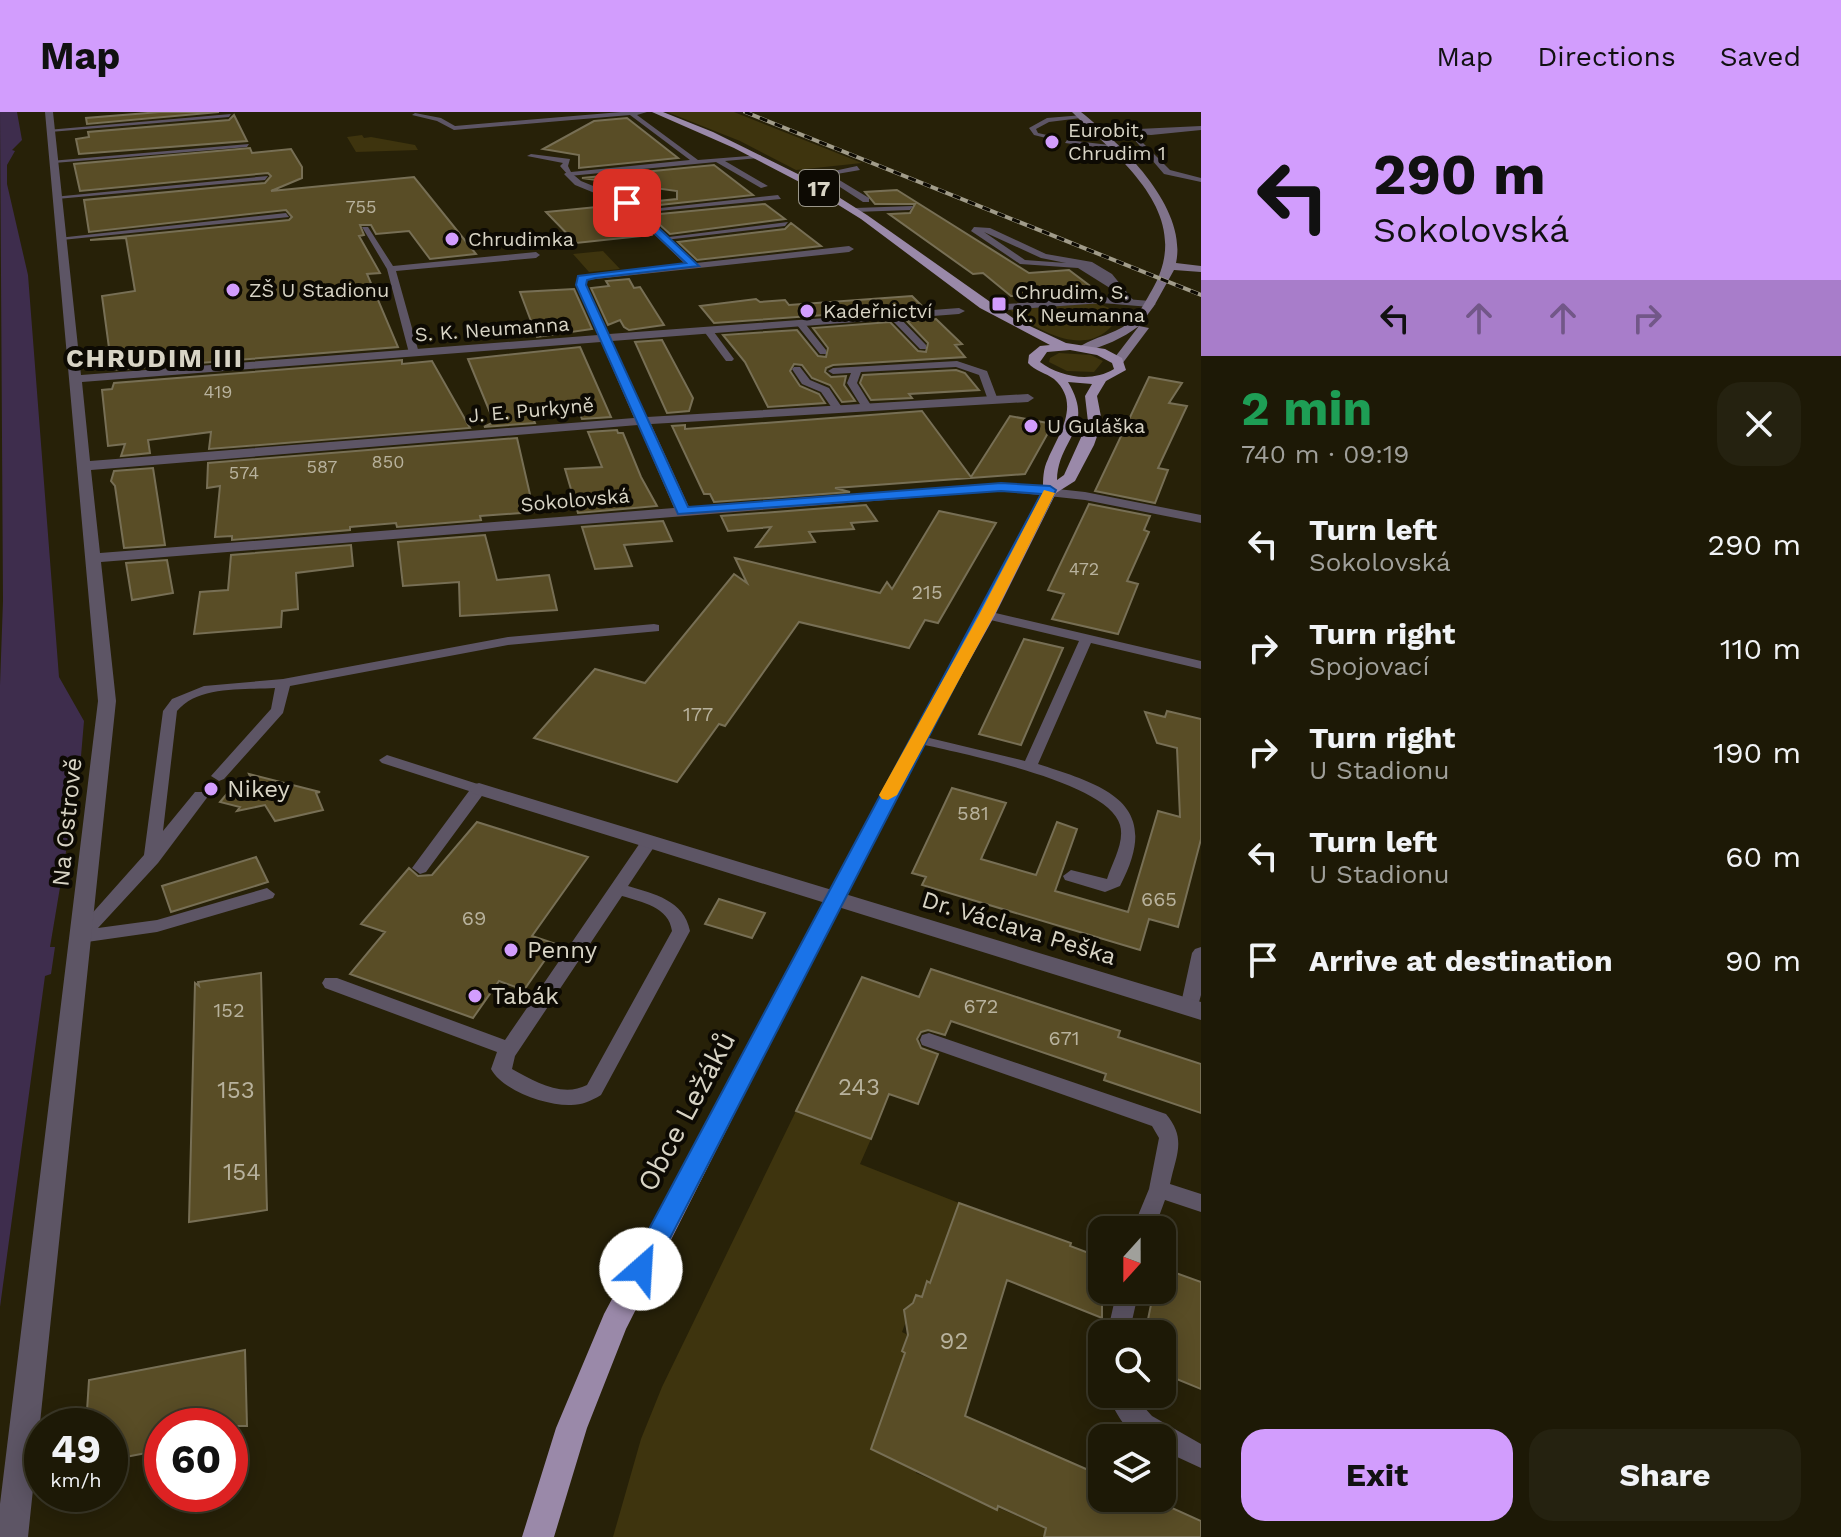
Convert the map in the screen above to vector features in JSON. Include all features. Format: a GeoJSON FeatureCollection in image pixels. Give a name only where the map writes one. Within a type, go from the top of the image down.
{"type":"FeatureCollection","features":[{"type":"Feature","properties":{"kind":"main road","name":"17"},"geometry":{"type":"LineString","coordinates":[[656,112],[759,156],[816,187],[854,210],[965,293],[1026,333],[1063,346],[1101,352],[1118,361]]}},
{"type":"Feature","properties":{"kind":"main road"},"geometry":{"type":"LineString","coordinates":[[1078,114],[1118,148],[1141,178],[1167,224],[1172,249],[1170,266],[1143,316],[1114,339],[1084,348]]}},
{"type":"Feature","properties":{"kind":"main road"},"geometry":{"type":"LineString","coordinates":[[1170,266],[1201,269]]}},
{"type":"Feature","properties":{"kind":"main road","name":"17"},"geometry":{"type":"LineString","coordinates":[[965,293],[992,325],[1036,354],[1063,346]]}},
{"type":"Feature","properties":{"kind":"main road"},"geometry":{"type":"LineString","coordinates":[[1058,376],[1101,379],[1116,374],[1120,366],[1118,361],[1143,332],[1143,316]]}},
{"type":"Feature","properties":{"kind":"main road","name":"17"},"geometry":{"type":"LineString","coordinates":[[1036,354],[1034,363],[1058,376]]}},
{"type":"Feature","properties":{"kind":"main road","name":"Obce Ležáků"},"geometry":{"type":"LineString","coordinates":[[1050,490],[1048,473],[1071,431],[1074,417],[1071,394],[1058,376]]}},
{"type":"Feature","properties":{"kind":"main road","name":"Obce Ležáků"},"geometry":{"type":"LineString","coordinates":[[538,1537],[552,1482],[583,1395],[614,1323],[1050,490],[1070,478],[1095,422],[1091,396],[1101,379]]}},
{"type":"Feature","properties":{"kind":"street","name":"Na Ostrově"},"geometry":{"type":"LineString","coordinates":[[12,1537],[107,701],[50,121]]}},
{"type":"Feature","properties":{"kind":"street"},"geometry":{"type":"LineString","coordinates":[[1104,134],[1201,128]]}},
{"type":"Feature","properties":{"kind":"street"},"geometry":{"type":"LineString","coordinates":[[569,174],[576,182],[623,200],[638,211],[694,266]]}},
{"type":"Feature","properties":{"kind":"street"},"geometry":{"type":"LineString","coordinates":[[683,511],[581,285],[582,278],[849,249]]}},
{"type":"Feature","properties":{"kind":"street"},"geometry":{"type":"LineString","coordinates":[[1006,307],[1093,300],[1150,304]]}},
{"type":"Feature","properties":{"kind":"street","name":"S. K. Neumanna"},"geometry":{"type":"LineString","coordinates":[[76,379],[959,311]]}},
{"type":"Feature","properties":{"kind":"street","name":"J. E. Purkyně"},"geometry":{"type":"LineString","coordinates":[[85,466],[641,421],[1028,398]]}},
{"type":"Feature","properties":{"kind":"street","name":"Sokolovská"},"geometry":{"type":"LineString","coordinates":[[94,558],[1001,487],[1050,490],[1201,519]]}},
{"type":"Feature","properties":{"kind":"street"},"geometry":{"type":"LineString","coordinates":[[479,789],[834,898]]}},
{"type":"Feature","properties":{"kind":"street","name":"Dr. Václava Peška"},"geometry":{"type":"LineString","coordinates":[[834,898],[1195,1010]]}},
{"type":"Feature","properties":{"kind":"lane"},"geometry":{"type":"LineString","coordinates":[[564,112],[571,118]]}},
{"type":"Feature","properties":{"kind":"lane"},"geometry":{"type":"LineString","coordinates":[[415,115],[439,119],[454,128],[644,112]]}},
{"type":"Feature","properties":{"kind":"lane"},"geometry":{"type":"LineString","coordinates":[[631,113],[697,162]]}},
{"type":"Feature","properties":{"kind":"lane"},"geometry":{"type":"LineString","coordinates":[[1054,138],[1035,133],[1032,128],[1040,122],[1078,114]]}},
{"type":"Feature","properties":{"kind":"lane"},"geometry":{"type":"LineString","coordinates":[[50,121],[229,115]]}},
{"type":"Feature","properties":{"kind":"lane"},"geometry":{"type":"LineString","coordinates":[[1063,117],[1062,120],[1070,127]]}},
{"type":"Feature","properties":{"kind":"lane"},"geometry":{"type":"LineString","coordinates":[[1133,134],[1164,170],[1198,183]]}},
{"type":"Feature","properties":{"kind":"lane"},"geometry":{"type":"LineString","coordinates":[[1067,142],[1118,148]]}},
{"type":"Feature","properties":{"kind":"lane"},"geometry":{"type":"LineString","coordinates":[[1061,149],[1079,142]]}},
{"type":"Feature","properties":{"kind":"lane"},"geometry":{"type":"LineString","coordinates":[[54,161],[247,145]]}},
{"type":"Feature","properties":{"kind":"lane"},"geometry":{"type":"LineString","coordinates":[[531,156],[567,161],[564,166],[569,174],[759,156]]}},
{"type":"Feature","properties":{"kind":"lane"},"geometry":{"type":"LineString","coordinates":[[717,160],[764,186]]}},
{"type":"Feature","properties":{"kind":"lane"},"geometry":{"type":"LineString","coordinates":[[857,168],[824,174],[866,200]]}},
{"type":"Feature","properties":{"kind":"lane"},"geometry":{"type":"LineString","coordinates":[[57,197],[265,178]]}},
{"type":"Feature","properties":{"kind":"lane"},"geometry":{"type":"LineString","coordinates":[[816,187],[840,183]]}},
{"type":"Feature","properties":{"kind":"lane"},"geometry":{"type":"LineString","coordinates":[[638,211],[778,197]]}},
{"type":"Feature","properties":{"kind":"lane"},"geometry":{"type":"LineString","coordinates":[[854,210],[910,208]]}},
{"type":"Feature","properties":{"kind":"lane"},"geometry":{"type":"LineString","coordinates":[[62,238],[286,215]]}},
{"type":"Feature","properties":{"kind":"lane"},"geometry":{"type":"LineString","coordinates":[[665,238],[785,224]]}},
{"type":"Feature","properties":{"kind":"lane"},"geometry":{"type":"LineString","coordinates":[[1120,293],[1112,278],[1089,264],[1044,256],[987,230],[974,228],[1023,262],[1080,266],[1130,301]]}},
{"type":"Feature","properties":{"kind":"lane"},"geometry":{"type":"LineString","coordinates":[[365,229],[391,269],[414,353]]}},
{"type":"Feature","properties":{"kind":"lane"},"geometry":{"type":"LineString","coordinates":[[391,269],[536,255]]}},
{"type":"Feature","properties":{"kind":"lane"},"geometry":{"type":"LineString","coordinates":[[893,316],[923,347]]}},
{"type":"Feature","properties":{"kind":"lane"},"geometry":{"type":"LineString","coordinates":[[800,323],[823,352]]}},
{"type":"Feature","properties":{"kind":"lane"},"geometry":{"type":"LineString","coordinates":[[708,330],[729,359]]}},
{"type":"Feature","properties":{"kind":"lane"},"geometry":{"type":"LineString","coordinates":[[833,371],[962,364],[983,373],[993,400]]}},
{"type":"Feature","properties":{"kind":"lane"},"geometry":{"type":"LineString","coordinates":[[797,369],[806,382],[825,390],[838,409]]}},
{"type":"Feature","properties":{"kind":"lane"},"geometry":{"type":"LineString","coordinates":[[857,370],[852,383],[867,407]]}},
{"type":"Feature","properties":{"kind":"lane"},"geometry":{"type":"LineString","coordinates":[[987,615],[1201,665]]}},
{"type":"Feature","properties":{"kind":"lane"},"geometry":{"type":"LineString","coordinates":[[152,859],[170,711],[174,703],[197,691],[283,683],[508,641],[654,628]]}},
{"type":"Feature","properties":{"kind":"lane"},"geometry":{"type":"LineString","coordinates":[[1029,768],[1087,638]]}},
{"type":"Feature","properties":{"kind":"lane"},"geometry":{"type":"LineString","coordinates":[[219,776],[278,710],[283,683]]}},
{"type":"Feature","properties":{"kind":"lane"},"geometry":{"type":"LineString","coordinates":[[917,739],[1029,768],[1094,789],[1114,803],[1126,817],[1128,838],[1112,885],[1105,886],[1071,876]]}},
{"type":"Feature","properties":{"kind":"lane"},"geometry":{"type":"LineString","coordinates":[[387,760],[479,789],[420,868]]}},
{"type":"Feature","properties":{"kind":"lane"},"geometry":{"type":"LineString","coordinates":[[80,937],[152,859],[201,795]]}},
{"type":"Feature","properties":{"kind":"lane"},"geometry":{"type":"LineString","coordinates":[[618,889],[671,910],[682,924],[594,1090],[587,1096],[569,1099],[513,1079],[501,1069],[509,1049],[650,841]]}},
{"type":"Feature","properties":{"kind":"lane"},"geometry":{"type":"LineString","coordinates":[[80,937],[157,926],[267,894]]}},
{"type":"Feature","properties":{"kind":"lane","name":"Dr. Václava Peška"},"geometry":{"type":"LineString","coordinates":[[1195,1010],[1201,953]]}},
{"type":"Feature","properties":{"kind":"lane"},"geometry":{"type":"LineString","coordinates":[[331,983],[509,1049]]}},
{"type":"Feature","properties":{"kind":"lane"},"geometry":{"type":"LineString","coordinates":[[929,1040],[1159,1120],[1168,1131],[1169,1138],[1159,1189],[1148,1216]]}},
{"type":"Feature","properties":{"kind":"lane"},"geometry":{"type":"LineString","coordinates":[[1159,1189],[1201,1203]]}},
{"type":"Feature","properties":{"kind":"lane"},"geometry":{"type":"LineString","coordinates":[[1128,1408],[1149,1430],[1201,1456]]}},
{"type":"Feature","properties":{"kind":"shaded area"},"geometry":{"type":"Polygon","coordinates":[[[0,112],[17,112],[22,140],[12,150],[15,151],[7,165],[7,184],[28,275],[59,677],[84,721],[80,768],[50,947],[55,947],[51,974],[45,976],[0,1307],[0,685],[3,601],[0,112]]]}},
{"type":"Feature","properties":{"kind":"shaded area"},"geometry":{"type":"Polygon","coordinates":[[[667,112],[734,112],[862,163],[796,170],[740,141],[667,112]]]}},
{"type":"Feature","properties":{"kind":"shaded area"},"geometry":{"type":"Polygon","coordinates":[[[362,135],[364,138],[415,145],[418,150],[356,152],[347,137],[362,135]]]}},
{"type":"Feature","properties":{"kind":"shaded area"},"geometry":{"type":"Polygon","coordinates":[[[603,251],[620,269],[589,272],[573,254],[603,251]]]}},
{"type":"Feature","properties":{"kind":"shaded area"},"geometry":{"type":"Polygon","coordinates":[[[1097,303],[1121,313],[1110,328],[1097,337],[1083,340],[1053,335],[1010,310],[1097,303]]]}},
{"type":"Feature","properties":{"kind":"shaded area"},"geometry":{"type":"Polygon","coordinates":[[[1059,353],[1091,355],[1103,361],[1094,372],[1067,371],[1049,362],[1059,353]]]}},
{"type":"Feature","properties":{"kind":"shaded area"},"geometry":{"type":"Polygon","coordinates":[[[796,1111],[871,1139],[860,1164],[959,1203],[930,1283],[927,1281],[922,1297],[916,1295],[902,1332],[908,1335],[905,1353],[916,1473],[1046,1528],[1044,1537],[613,1537],[641,1439],[662,1387],[796,1111]]]}},
{"type":"Feature","properties":{"kind":"building"},"geometry":{"type":"Polygon","coordinates":[[[160,112],[219,112],[87,124],[86,118],[160,112]]]}},
{"type":"Feature","properties":{"kind":"building"},"geometry":{"type":"Polygon","coordinates":[[[234,115],[247,141],[79,154],[76,139],[89,137],[88,132],[229,120],[234,115]]]}},
{"type":"Feature","properties":{"kind":"building"},"geometry":{"type":"Polygon","coordinates":[[[627,118],[678,158],[579,168],[579,155],[543,149],[594,121],[627,118]]]}},
{"type":"Feature","properties":{"kind":"building"},"geometry":{"type":"Polygon","coordinates":[[[250,148],[252,153],[291,149],[302,167],[302,178],[271,191],[414,177],[476,254],[430,259],[409,231],[376,234],[371,225],[360,225],[364,235],[359,236],[380,273],[367,274],[398,347],[112,370],[102,296],[135,291],[126,238],[90,240],[289,220],[292,217],[286,210],[89,232],[84,200],[265,183],[271,176],[268,173],[80,191],[74,164],[250,148]]]}},
{"type":"Feature","properties":{"kind":"building"},"geometry":{"type":"Polygon","coordinates":[[[714,165],[753,195],[641,207],[637,203],[677,199],[677,191],[582,178],[714,165]]]}},
{"type":"Feature","properties":{"kind":"building"},"geometry":{"type":"Polygon","coordinates":[[[897,190],[1029,273],[1069,270],[1098,292],[1011,296],[983,273],[973,274],[889,214],[910,213],[915,204],[875,204],[865,192],[897,190]]]}},
{"type":"Feature","properties":{"kind":"building"},"geometry":{"type":"Polygon","coordinates":[[[765,204],[785,219],[670,234],[649,215],[765,204]]]}},
{"type":"Feature","properties":{"kind":"building"},"geometry":{"type":"Polygon","coordinates":[[[617,205],[651,235],[576,243],[546,212],[617,205]]]}},
{"type":"Feature","properties":{"kind":"building"},"geometry":{"type":"Polygon","coordinates":[[[791,223],[821,246],[697,260],[678,242],[785,229],[791,223]]]}},
{"type":"Feature","properties":{"kind":"building"},"geometry":{"type":"Polygon","coordinates":[[[629,279],[634,288],[640,287],[664,325],[629,330],[620,320],[608,325],[591,288],[609,286],[606,281],[629,279]]]}},
{"type":"Feature","properties":{"kind":"building"},"geometry":{"type":"Polygon","coordinates":[[[574,289],[592,329],[537,337],[520,292],[574,289]]]}},
{"type":"Feature","properties":{"kind":"building"},"geometry":{"type":"Polygon","coordinates":[[[912,296],[924,308],[714,323],[700,306],[756,299],[760,302],[785,300],[789,305],[912,296]]]}},
{"type":"Feature","properties":{"kind":"building"},"geometry":{"type":"Polygon","coordinates":[[[936,319],[962,344],[955,345],[965,357],[833,365],[825,372],[831,377],[846,376],[844,385],[855,401],[842,402],[830,385],[812,378],[802,365],[794,364],[790,371],[800,386],[819,394],[825,403],[768,407],[745,362],[723,335],[797,330],[818,356],[826,357],[828,348],[813,328],[890,322],[918,351],[926,352],[928,343],[907,321],[936,319]]]}},
{"type":"Feature","properties":{"kind":"building"},"geometry":{"type":"Polygon","coordinates":[[[662,340],[693,398],[689,411],[667,413],[635,342],[662,340]]]}},
{"type":"Feature","properties":{"kind":"building"},"geometry":{"type":"Polygon","coordinates":[[[580,347],[611,417],[582,419],[580,414],[533,418],[535,423],[484,427],[494,422],[468,359],[580,347]]]}},
{"type":"Feature","properties":{"kind":"building"},"geometry":{"type":"Polygon","coordinates":[[[402,360],[402,364],[432,361],[470,428],[209,449],[211,432],[148,440],[150,453],[121,456],[125,444],[108,446],[102,390],[112,389],[114,383],[402,360]]]}},
{"type":"Feature","properties":{"kind":"building"},"geometry":{"type":"Polygon","coordinates":[[[956,370],[965,373],[979,390],[909,394],[912,398],[871,400],[860,383],[863,375],[956,370]]]}},
{"type":"Feature","properties":{"kind":"building"},"geometry":{"type":"Polygon","coordinates":[[[1149,377],[1182,383],[1169,403],[1187,406],[1158,468],[1168,470],[1155,503],[1095,491],[1149,377]]]}},
{"type":"Feature","properties":{"kind":"building"},"geometry":{"type":"Polygon","coordinates":[[[922,411],[971,477],[1010,416],[1053,424],[1025,474],[835,488],[850,492],[714,502],[710,494],[704,494],[672,426],[685,425],[685,429],[922,411]]]}},
{"type":"Feature","properties":{"kind":"building"},"geometry":{"type":"Polygon","coordinates":[[[617,430],[623,433],[657,506],[578,513],[565,469],[602,467],[588,432],[617,430]]]}},
{"type":"Feature","properties":{"kind":"building"},"geometry":{"type":"Polygon","coordinates":[[[517,438],[534,512],[480,516],[481,520],[397,527],[396,523],[232,540],[232,536],[215,537],[220,486],[207,488],[208,463],[517,438]]]}},
{"type":"Feature","properties":{"kind":"building"},"geometry":{"type":"Polygon","coordinates":[[[153,468],[165,545],[124,548],[115,486],[111,481],[114,471],[153,468]]]}},
{"type":"Feature","properties":{"kind":"building"},"geometry":{"type":"Polygon","coordinates":[[[1089,504],[1150,516],[1144,530],[1149,532],[1127,581],[1138,584],[1118,634],[1052,619],[1064,594],[1048,590],[1089,504]]]}},
{"type":"Feature","properties":{"kind":"building"},"geometry":{"type":"Polygon","coordinates":[[[866,505],[877,521],[851,523],[854,529],[809,532],[815,542],[756,547],[771,527],[728,531],[721,516],[866,505]]]}},
{"type":"Feature","properties":{"kind":"building"},"geometry":{"type":"Polygon","coordinates":[[[939,511],[996,523],[938,623],[925,620],[909,648],[799,622],[725,726],[719,724],[677,782],[534,738],[595,669],[645,683],[734,574],[747,583],[735,558],[880,593],[887,582],[892,589],[939,511]]]}},
{"type":"Feature","properties":{"kind":"building"},"geometry":{"type":"Polygon","coordinates":[[[663,521],[672,541],[624,545],[632,566],[595,569],[582,527],[663,521]]]}},
{"type":"Feature","properties":{"kind":"building"},"geometry":{"type":"Polygon","coordinates":[[[485,535],[497,580],[549,575],[557,610],[460,616],[459,582],[403,586],[398,542],[485,535]]]}},
{"type":"Feature","properties":{"kind":"building"},"geometry":{"type":"Polygon","coordinates":[[[351,545],[353,566],[296,573],[298,609],[282,611],[281,627],[194,634],[200,592],[228,590],[231,555],[351,545]]]}},
{"type":"Feature","properties":{"kind":"building"},"geometry":{"type":"Polygon","coordinates":[[[167,560],[173,593],[132,600],[126,563],[167,560]]]}},
{"type":"Feature","properties":{"kind":"building"},"geometry":{"type":"Polygon","coordinates":[[[1024,639],[1063,648],[1021,745],[979,734],[1024,639]]]}},
{"type":"Feature","properties":{"kind":"building"},"geometry":{"type":"Polygon","coordinates":[[[1167,711],[1201,719],[1201,839],[1178,927],[1149,919],[1140,950],[922,885],[926,877],[912,873],[952,788],[1006,803],[981,859],[1036,875],[1057,822],[1077,829],[1055,891],[1128,912],[1158,811],[1180,817],[1177,748],[1157,743],[1145,712],[1165,717],[1167,711]]]}},
{"type":"Feature","properties":{"kind":"building"},"geometry":{"type":"Polygon","coordinates":[[[249,774],[320,792],[316,793],[323,810],[275,821],[265,805],[237,811],[240,807],[220,802],[238,781],[255,786],[249,774]]]}},
{"type":"Feature","properties":{"kind":"building"},"geometry":{"type":"Polygon","coordinates":[[[477,822],[588,857],[532,936],[556,944],[524,990],[499,981],[473,1018],[350,974],[385,932],[361,924],[409,868],[418,876],[432,875],[477,822]]]}},
{"type":"Feature","properties":{"kind":"building"},"geometry":{"type":"Polygon","coordinates":[[[256,857],[268,882],[171,912],[162,886],[256,857]]]}},
{"type":"Feature","properties":{"kind":"building"},"geometry":{"type":"Polygon","coordinates":[[[719,899],[765,913],[752,938],[705,924],[719,899]]]}},
{"type":"Feature","properties":{"kind":"building"},"geometry":{"type":"Polygon","coordinates":[[[931,969],[1120,1031],[1118,1037],[1201,1064],[1201,1113],[1104,1080],[1106,1074],[951,1021],[945,1035],[928,1030],[921,1032],[917,1039],[921,1048],[938,1054],[918,1104],[889,1094],[871,1139],[796,1111],[862,977],[919,997],[931,969]]]}},
{"type":"Feature","properties":{"kind":"building"},"geometry":{"type":"Polygon","coordinates":[[[261,973],[267,1210],[189,1222],[195,983],[199,986],[198,982],[261,973]]]}},
{"type":"Feature","properties":{"kind":"building"},"geometry":{"type":"Polygon","coordinates":[[[959,1203],[1071,1243],[1070,1246],[1088,1253],[1088,1304],[1102,1304],[1102,1318],[1007,1280],[965,1416],[1088,1470],[1088,1512],[1176,1510],[1201,1521],[1201,1537],[1044,1537],[1046,1528],[998,1506],[997,1510],[871,1449],[905,1353],[902,1351],[908,1335],[904,1310],[913,1303],[916,1295],[922,1297],[927,1281],[930,1283],[959,1203]]]}},
{"type":"Feature","properties":{"kind":"building"},"geometry":{"type":"Polygon","coordinates":[[[1176,1273],[1201,1282],[1201,1389],[1176,1379],[1176,1320],[1148,1320],[1151,1304],[1176,1304],[1176,1273]]]}},
{"type":"Feature","properties":{"kind":"building"},"geometry":{"type":"Polygon","coordinates":[[[245,1350],[247,1408],[144,1408],[144,1453],[128,1457],[128,1408],[87,1408],[89,1380],[245,1350]]]}},
{"type":"Feature","properties":{"kind":"railway"},"geometry":{"type":"LineString","coordinates":[[745,112],[1201,295]]}},
{"type":"Feature","properties":{"kind":"slow traffic"},"geometry":{"type":"LineString","coordinates":[[888,795],[987,615],[1048,493]]}},
{"type":"Feature","properties":{"kind":"place","name":"Eurobit, Chrudim 1"},"geometry":{"type":"Point","coordinates":[1052,142]}},
{"type":"Feature","properties":{"kind":"place","name":"Chrudimka"},"geometry":{"type":"Point","coordinates":[452,239]}},
{"type":"Feature","properties":{"kind":"place","name":"ZŠ U Stadionu"},"geometry":{"type":"Point","coordinates":[233,290]}},
{"type":"Feature","properties":{"kind":"place","name":"Chrudim, S. K. Neumanna"},"geometry":{"type":"Point","coordinates":[999,304]}},
{"type":"Feature","properties":{"kind":"place","name":"Kadeřnictví"},"geometry":{"type":"Point","coordinates":[807,311]}},
{"type":"Feature","properties":{"kind":"place","name":"U Guláška"},"geometry":{"type":"Point","coordinates":[1031,426]}},
{"type":"Feature","properties":{"kind":"place","name":"Nikey"},"geometry":{"type":"Point","coordinates":[211,789]}},
{"type":"Feature","properties":{"kind":"place","name":"Penny"},"geometry":{"type":"Point","coordinates":[511,950]}},
{"type":"Feature","properties":{"kind":"place","name":"Tabák"},"geometry":{"type":"Point","coordinates":[475,996]}},
{"type":"Feature","properties":{"kind":"district","name":"CHRUDIM III"},"geometry":{"type":"Point","coordinates":[155,358]}},
{"type":"Feature","properties":{"kind":"route"},"geometry":{"type":"LineString","coordinates":[[627,203],[694,266],[595,275],[582,278],[581,285],[683,511],[1001,487],[1050,490],[641,1269]]}}]}
